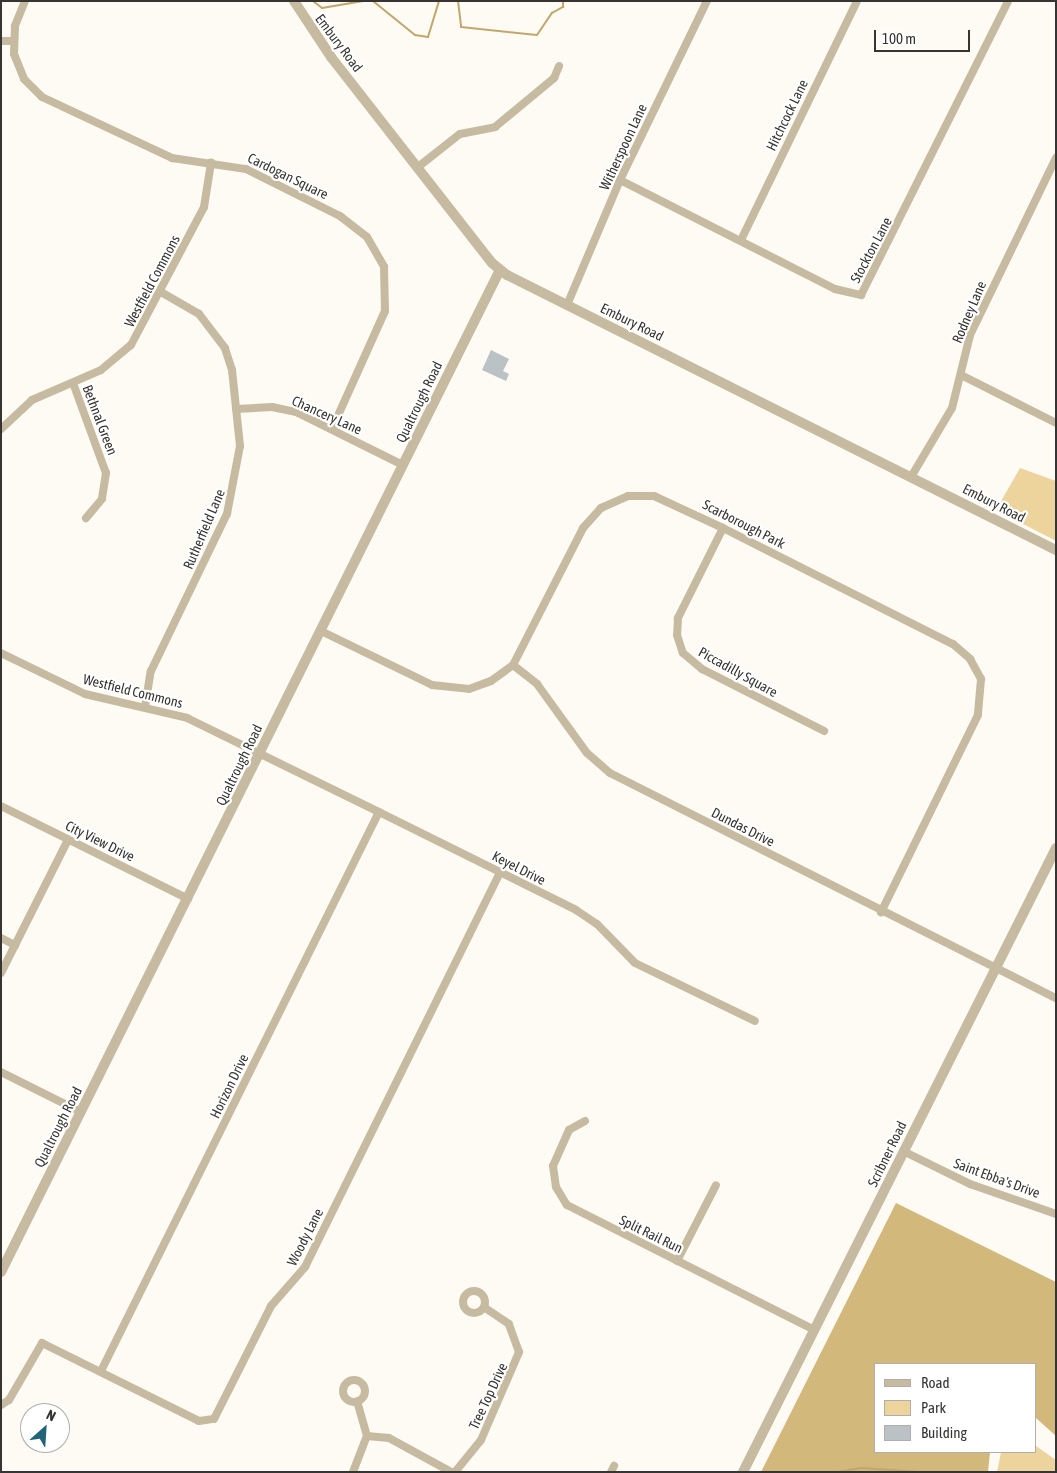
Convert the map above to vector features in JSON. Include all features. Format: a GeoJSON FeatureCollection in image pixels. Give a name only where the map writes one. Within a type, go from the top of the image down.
{"type":"FeatureCollection","features":[{"type":"Feature","properties":{"kind":"street"},"geometry":{"type":"LineString","coordinates":[[1,41],[12,41],[25,1]]}},
{"type":"Feature","properties":{"kind":"street","name":"Embury Road"},"geometry":{"type":"LineString","coordinates":[[294,1],[418,167],[500,270],[1056,550]]}},
{"type":"Feature","properties":{"kind":"street","name":"Witherspoon Lane"},"geometry":{"type":"LineString","coordinates":[[567,305],[620,180],[707,1]]}},
{"type":"Feature","properties":{"kind":"street","name":"Hitchcock Lane"},"geometry":{"type":"LineString","coordinates":[[741,240],[857,1]]}},
{"type":"Feature","properties":{"kind":"street","name":"Stockton Lane"},"geometry":{"type":"LineString","coordinates":[[620,180],[848,295],[865,291],[1008,1]]}},
{"type":"Feature","properties":{"kind":"street","name":"Cardogan Square"},"geometry":{"type":"LineString","coordinates":[[12,41],[18,68],[42,97],[172,158],[246,169],[340,216],[361,230],[379,255],[387,282],[385,311],[332,429]]}},
{"type":"Feature","properties":{"kind":"street"},"geometry":{"type":"LineString","coordinates":[[418,167],[460,134],[495,127],[554,78],[560,66]]}},
{"type":"Feature","properties":{"kind":"street","name":"Rodney Lane"},"geometry":{"type":"LineString","coordinates":[[912,477],[952,408],[970,335],[1056,158]]}},
{"type":"Feature","properties":{"kind":"street","name":"Westfield Commons"},"geometry":{"type":"LineString","coordinates":[[1,429],[32,400],[73,383],[117,360],[131,346],[204,207],[211,163]]}},
{"type":"Feature","properties":{"kind":"street","name":"Qualtrough Road"},"geometry":{"type":"LineString","coordinates":[[1,1272],[500,270]]}},
{"type":"Feature","properties":{"kind":"street","name":"Rutherfield Lane"},"geometry":{"type":"LineString","coordinates":[[144,707],[151,671],[217,540],[235,491],[240,446],[232,370],[218,335],[200,314],[161,292]]}},
{"type":"Feature","properties":{"kind":"street"},"geometry":{"type":"LineString","coordinates":[[961,375],[1056,423]]}},
{"type":"Feature","properties":{"kind":"street","name":"Bethnal Green"},"geometry":{"type":"LineString","coordinates":[[73,383],[106,473],[102,499],[86,518]]}},
{"type":"Feature","properties":{"kind":"street","name":"Chancery Lane"},"geometry":{"type":"LineString","coordinates":[[236,410],[285,409],[332,429],[403,465]]}},
{"type":"Feature","properties":{"kind":"street","name":"Scarborough Park"},"geometry":{"type":"LineString","coordinates":[[321,631],[443,689],[481,686],[513,665],[583,528],[601,508],[628,496],[654,496],[723,528],[953,644],[970,659],[981,679],[978,715],[881,912]]}},
{"type":"Feature","properties":{"kind":"street","name":"Piccadilly Square"},"geometry":{"type":"LineString","coordinates":[[723,528],[678,618],[677,635],[683,653],[702,669],[824,731]]}},
{"type":"Feature","properties":{"kind":"street","name":"Westfield Commons"},"geometry":{"type":"LineString","coordinates":[[1,653],[85,694],[175,713],[260,754]]}},
{"type":"Feature","properties":{"kind":"street","name":"Dundas Drive"},"geometry":{"type":"LineString","coordinates":[[513,665],[542,689],[586,753],[610,773],[881,912],[1056,998]]}},
{"type":"Feature","properties":{"kind":"street","name":"Keyel Drive"},"geometry":{"type":"LineString","coordinates":[[260,754],[588,917],[635,963],[755,1021]]}},
{"type":"Feature","properties":{"kind":"street","name":"City View Drive"},"geometry":{"type":"LineString","coordinates":[[1,806],[188,899]]}},
{"type":"Feature","properties":{"kind":"street","name":"Horizon Drive"},"geometry":{"type":"LineString","coordinates":[[101,1371],[379,812]]}},
{"type":"Feature","properties":{"kind":"street"},"geometry":{"type":"LineString","coordinates":[[1,973],[68,840]]}},
{"type":"Feature","properties":{"kind":"street","name":"Scribner Road"},"geometry":{"type":"LineString","coordinates":[[743,1472],[1054,853]]}},
{"type":"Feature","properties":{"kind":"street","name":"Woody Lane"},"geometry":{"type":"LineString","coordinates":[[1,1405],[9,1400],[42,1343],[199,1421],[214,1419],[271,1306],[305,1267],[500,872]]}},
{"type":"Feature","properties":{"kind":"street"},"geometry":{"type":"LineString","coordinates":[[1,938],[15,945]]}},
{"type":"Feature","properties":{"kind":"street"},"geometry":{"type":"LineString","coordinates":[[1,1072],[81,1112]]}},
{"type":"Feature","properties":{"kind":"street","name":"Split Rail Run"},"geometry":{"type":"LineString","coordinates":[[585,1120],[569,1130],[556,1156],[554,1176],[560,1197],[576,1211],[814,1330]]}},
{"type":"Feature","properties":{"kind":"street","name":"Saint Ebba's Drive"},"geometry":{"type":"LineString","coordinates":[[903,1151],[970,1184],[1056,1214]]}},
{"type":"Feature","properties":{"kind":"street"},"geometry":{"type":"LineString","coordinates":[[677,1261],[716,1185]]}},
{"type":"Feature","properties":{"kind":"street","name":"Tree Top Drive"},"geometry":{"type":"LineString","coordinates":[[453,1472],[481,1440],[519,1352],[509,1324],[484,1308]]}},
{"type":"Feature","properties":{"kind":"street"},"geometry":{"type":"LineString","coordinates":[[353,1472],[367,1436],[357,1401]]}},
{"type":"Feature","properties":{"kind":"street"},"geometry":{"type":"LineString","coordinates":[[367,1436],[389,1438],[453,1472]]}},
{"type":"Feature","properties":{"kind":"green space"},"geometry":{"type":"Polygon","coordinates":[[[1020,468],[1056,481],[1056,541],[996,510],[1020,468]]]}},
{"type":"Feature","properties":{"kind":"green space"},"geometry":{"type":"Polygon","coordinates":[[[1037,1447],[1056,1460],[1056,1472],[997,1472],[1001,1453],[1037,1453],[1037,1447]]]}},
{"type":"Feature","properties":{"kind":"shaded area"},"geometry":{"type":"Polygon","coordinates":[[[896,1203],[1056,1282],[1056,1436],[1037,1419],[1037,1363],[874,1363],[874,1453],[990,1453],[988,1472],[761,1472],[896,1203]]]}},
{"type":"Feature","properties":{"kind":"building"},"geometry":{"type":"Polygon","coordinates":[[[491,350],[509,359],[503,371],[509,374],[506,381],[482,370],[491,350]]]}},
{"type":"Feature","properties":{"kind":"waterway"},"geometry":{"type":"LineString","coordinates":[[313,1],[322,8],[363,1]]}},
{"type":"Feature","properties":{"kind":"waterway"},"geometry":{"type":"LineString","coordinates":[[373,1],[415,35],[428,37],[439,1]]}},
{"type":"Feature","properties":{"kind":"waterway"},"geometry":{"type":"LineString","coordinates":[[458,1],[461,27],[537,35],[552,13],[563,7],[563,1]]}},
{"type":"Feature","properties":{"kind":"waterway"},"geometry":{"type":"LineString","coordinates":[[838,1472],[861,1468],[920,1472]]}}]}
